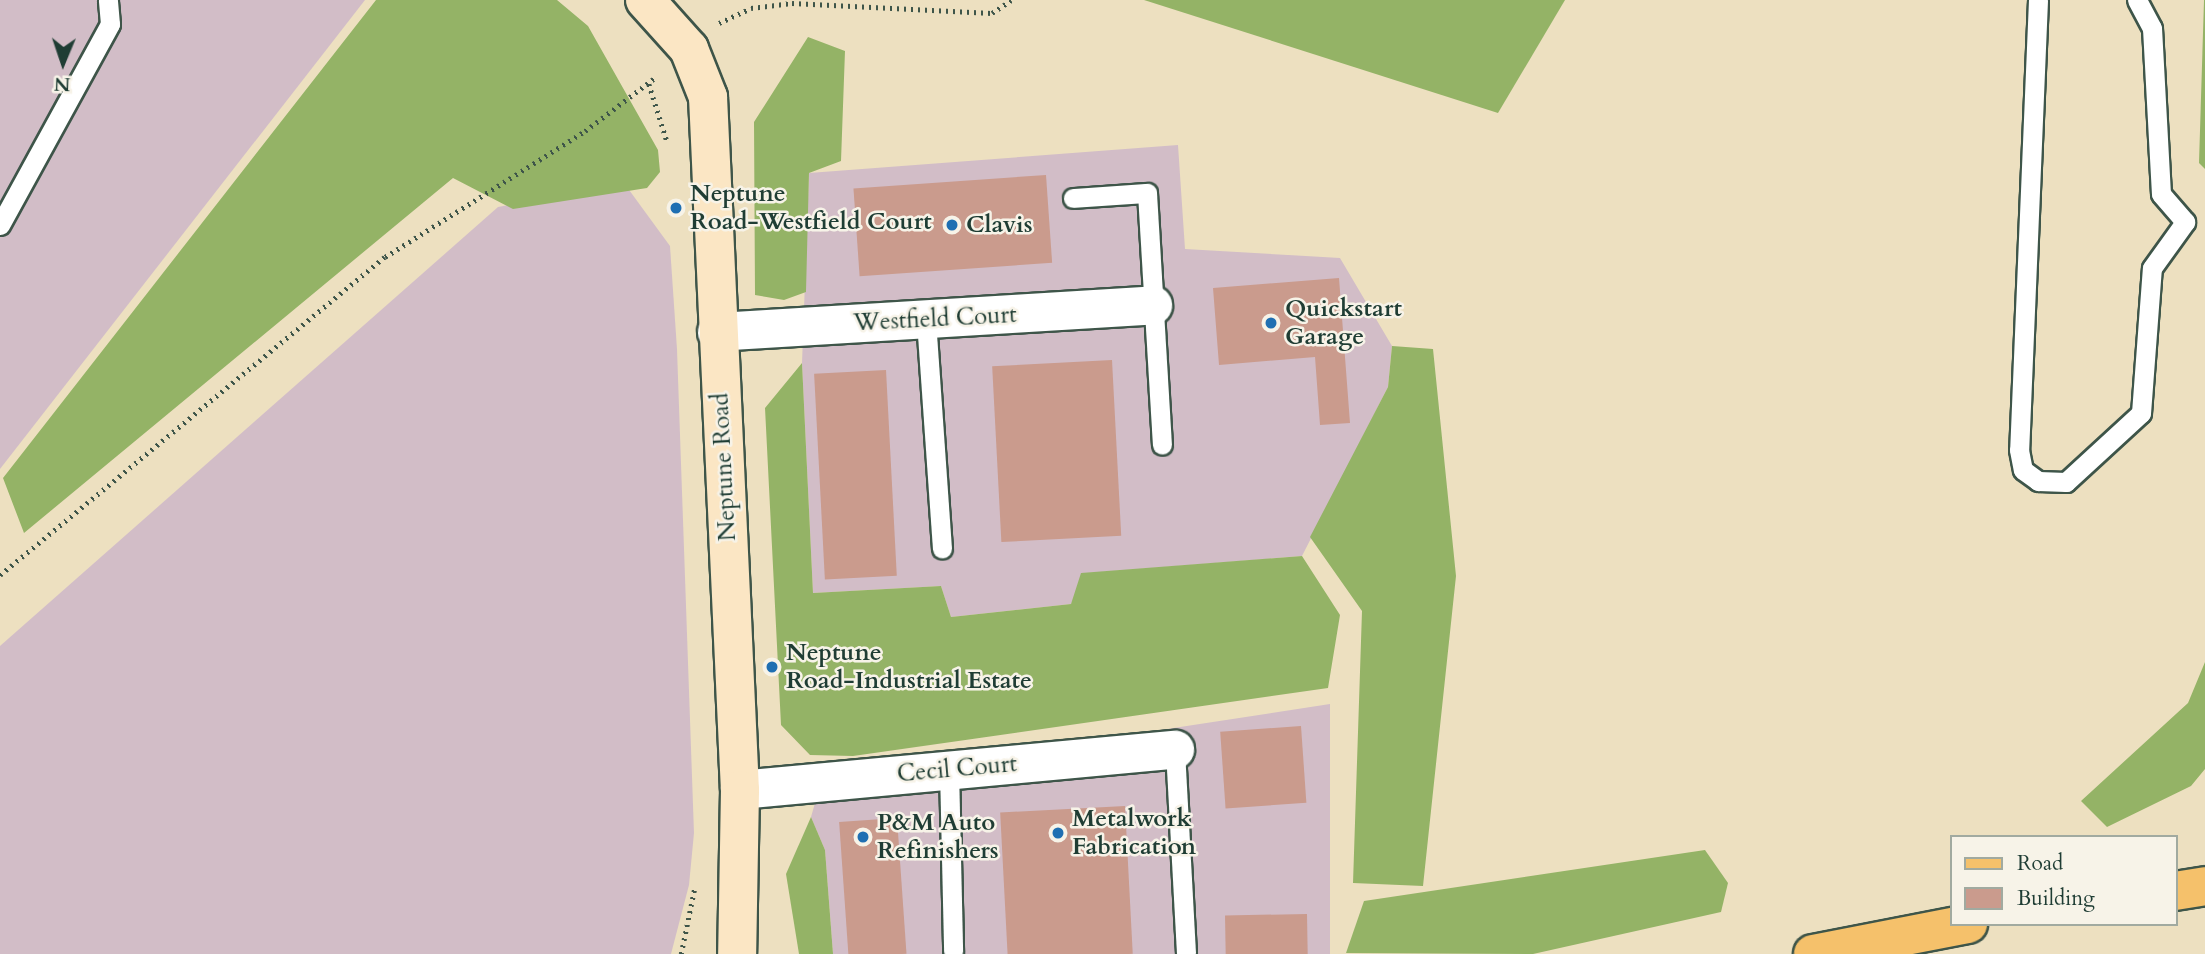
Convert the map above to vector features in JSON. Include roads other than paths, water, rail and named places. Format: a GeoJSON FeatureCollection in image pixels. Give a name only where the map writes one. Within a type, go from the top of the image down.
{"type":"FeatureCollection","features":[{"type":"Feature","properties":{"kind":"main road"},"geometry":{"type":"LineString","coordinates":[[2177,891],[2205,886]]}},
{"type":"Feature","properties":{"kind":"main road"},"geometry":{"type":"LineString","coordinates":[[1813,954],[1958,926]]}},
{"type":"Feature","properties":{"kind":"street","name":"Neptune Road"},"geometry":{"type":"LineString","coordinates":[[645,0],[689,49],[708,97],[740,790],[737,954]]}},
{"type":"Feature","properties":{"kind":"street","name":"Westfield Court"},"geometry":{"type":"LineString","coordinates":[[717,332],[1153,305]]}},
{"type":"Feature","properties":{"kind":"street","name":"Cecil Court"},"geometry":{"type":"LineString","coordinates":[[740,790],[1175,750]]}},
{"type":"Feature","properties":{"kind":"lane"},"geometry":{"type":"LineString","coordinates":[[0,225],[104,36],[108,0]]}},
{"type":"Feature","properties":{"kind":"lane"},"geometry":{"type":"LineString","coordinates":[[2038,0],[2019,450],[2023,470],[2038,481],[2066,482],[2141,413],[2152,268],[2185,222]]}},
{"type":"Feature","properties":{"kind":"lane"},"geometry":{"type":"LineString","coordinates":[[2137,0],[2152,28],[2161,194],[2185,222],[2205,222]]}},
{"type":"Feature","properties":{"kind":"lane"},"geometry":{"type":"LineString","coordinates":[[1073,198],[1147,193],[1163,445]]}},
{"type":"Feature","properties":{"kind":"lane"},"geometry":{"type":"LineString","coordinates":[[926,320],[942,548]]}},
{"type":"Feature","properties":{"kind":"lane"},"geometry":{"type":"LineString","coordinates":[[1175,750],[1186,953]]}},
{"type":"Feature","properties":{"kind":"lane"},"geometry":{"type":"LineString","coordinates":[[949,769],[953,951]]}},
{"type":"Feature","properties":{"kind":"place","name":"Neptune Road-Westfield Court"},"geometry":{"type":"Point","coordinates":[676,208]}},
{"type":"Feature","properties":{"kind":"place","name":"Clavis"},"geometry":{"type":"Point","coordinates":[952,225]}},
{"type":"Feature","properties":{"kind":"place","name":"Quickstart Garage"},"geometry":{"type":"Point","coordinates":[1271,323]}},
{"type":"Feature","properties":{"kind":"place","name":"Neptune Road-Industrial Estate"},"geometry":{"type":"Point","coordinates":[772,667]}},
{"type":"Feature","properties":{"kind":"place","name":"Metalwork Fabrication"},"geometry":{"type":"Point","coordinates":[1058,833]}},
{"type":"Feature","properties":{"kind":"place","name":"P&M Auto Refinishers"},"geometry":{"type":"Point","coordinates":[863,837]}}]}
